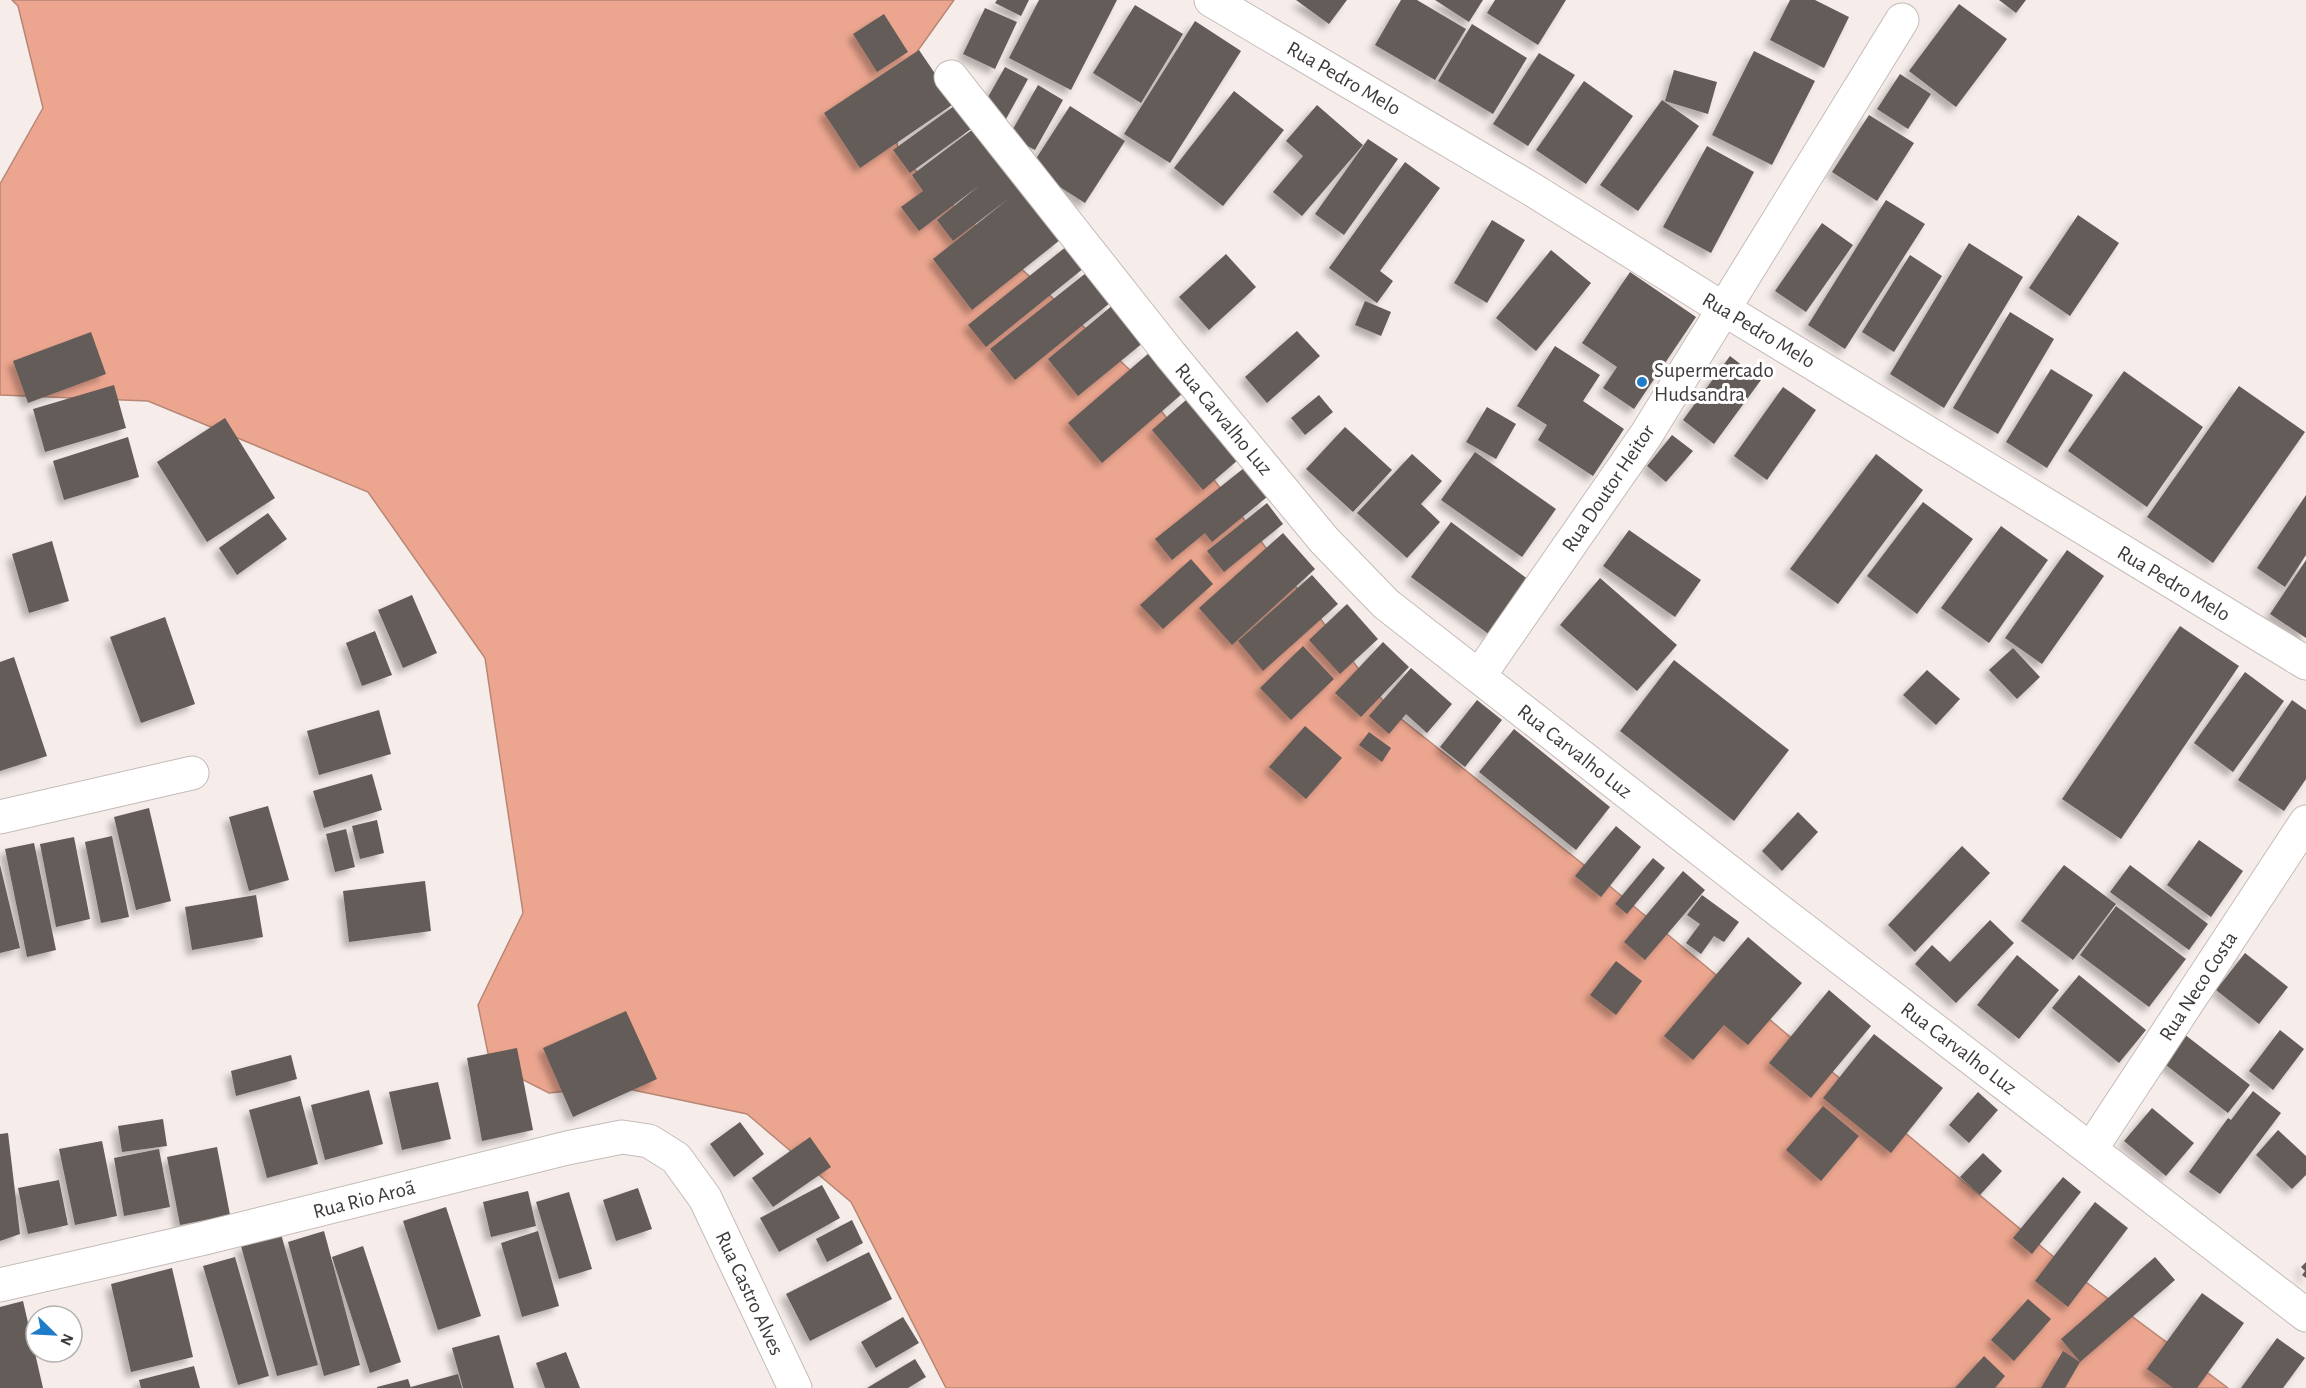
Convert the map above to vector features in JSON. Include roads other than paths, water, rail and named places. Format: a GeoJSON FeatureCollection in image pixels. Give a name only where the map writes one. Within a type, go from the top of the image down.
{"type":"FeatureCollection","features":[{"type":"Feature","properties":{"kind":"street","name":"Rua Pedro Melo"},"geometry":{"type":"LineString","coordinates":[[1211,0],[1533,190],[1722,308],[2306,663]]}},
{"type":"Feature","properties":{"kind":"street","name":"Rua Doutor Heitor"},"geometry":{"type":"LineString","coordinates":[[1479,676],[1646,435],[1722,308],[1902,20]]}},
{"type":"Feature","properties":{"kind":"street","name":"Rua Carvalho Luz"},"geometry":{"type":"LineString","coordinates":[[951,77],[1170,354],[1324,540],[1386,604],[1773,906],[2306,1315]]}},
{"type":"Feature","properties":{"kind":"street"},"geometry":{"type":"LineString","coordinates":[[0,817],[192,773]]}},
{"type":"Feature","properties":{"kind":"street","name":"Rua Neco Costa"},"geometry":{"type":"LineString","coordinates":[[2091,1149],[2306,822]]}},
{"type":"Feature","properties":{"kind":"street","name":"Rua Rio Aroã"},"geometry":{"type":"LineString","coordinates":[[0,1285],[205,1238],[567,1148],[622,1137],[650,1141],[676,1158],[705,1198]]}},
{"type":"Feature","properties":{"kind":"street","name":"Rua Castro Alves"},"geometry":{"type":"LineString","coordinates":[[705,1198],[795,1388]]}},
{"type":"Feature","properties":{"kind":"place","name":"Supermercado Hudsandra"},"geometry":{"type":"Point","coordinates":[1642,382]}}]}
